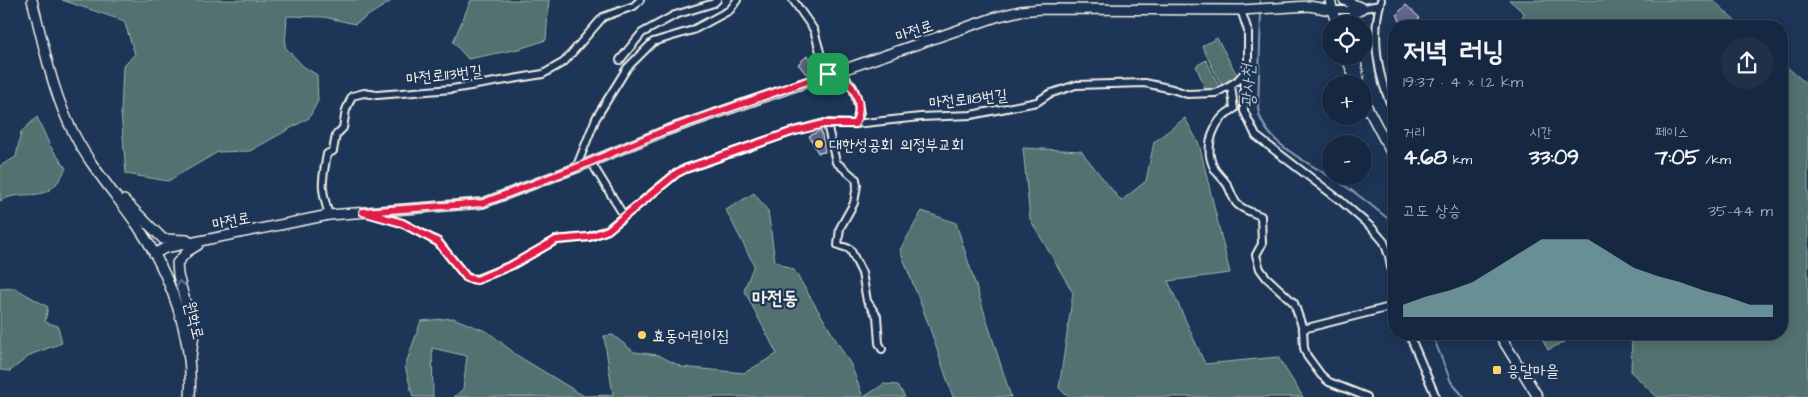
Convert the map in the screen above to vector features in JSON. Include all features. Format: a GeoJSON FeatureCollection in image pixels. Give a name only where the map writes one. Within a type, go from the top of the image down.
{"type":"FeatureCollection","features":[{"type":"Feature","properties":{"kind":"street"},"geometry":{"type":"LineString","coordinates":[[32,0],[64,116],[82,149],[138,226],[154,254]]}},
{"type":"Feature","properties":{"kind":"street","name":"마전로113번길"},"geometry":{"type":"LineString","coordinates":[[330,215],[322,194],[323,170],[327,154],[332,151],[336,135],[343,128],[346,110],[352,96],[364,93],[377,95],[452,90],[543,74],[564,62],[602,16],[634,6],[640,0]]}},
{"type":"Feature","properties":{"kind":"street"},"geometry":{"type":"LineString","coordinates":[[620,60],[642,33],[675,16],[714,3],[717,0]]}},
{"type":"Feature","properties":{"kind":"street"},"geometry":{"type":"LineString","coordinates":[[576,168],[596,118],[627,68],[653,42],[693,30],[730,10],[737,0]]}},
{"type":"Feature","properties":{"kind":"street"},"geometry":{"type":"LineString","coordinates":[[793,0],[814,30],[818,38],[820,52],[827,66],[839,70],[853,87],[857,96],[860,113],[855,124]]}},
{"type":"Feature","properties":{"kind":"street"},"geometry":{"type":"LineString","coordinates":[[1330,0],[1333,15]]}},
{"type":"Feature","properties":{"kind":"street"},"geometry":{"type":"LineString","coordinates":[[1344,0],[1362,8]]}},
{"type":"Feature","properties":{"kind":"street"},"geometry":{"type":"LineString","coordinates":[[1380,2],[1376,33],[1381,82],[1388,98]]}},
{"type":"Feature","properties":{"kind":"street","name":"마전로"},"geometry":{"type":"LineString","coordinates":[[154,254],[165,248],[330,215],[483,203],[576,168],[664,131],[996,17],[1020,11],[1042,9],[1244,10],[1299,7],[1331,10],[1362,8],[1380,2]]}},
{"type":"Feature","properties":{"kind":"street"},"geometry":{"type":"LineString","coordinates":[[1352,15],[1362,8]]}},
{"type":"Feature","properties":{"kind":"street"},"geometry":{"type":"LineString","coordinates":[[1244,10],[1248,31],[1248,62],[1244,73],[1244,111],[1256,136],[1341,201],[1372,228],[1384,242],[1388,253]]}},
{"type":"Feature","properties":{"kind":"street","name":"마전로118번길"},"geometry":{"type":"LineString","coordinates":[[363,212],[402,223],[438,242],[467,278],[477,280],[512,265],[556,240],[589,237],[608,230],[677,173],[685,169],[791,132],[827,124],[855,124],[929,116],[971,115],[1012,109],[1037,102],[1049,94],[1076,85],[1145,83],[1172,88],[1187,94],[1202,95],[1216,93],[1231,85],[1244,73]]}},
{"type":"Feature","properties":{"kind":"street"},"geometry":{"type":"LineString","coordinates":[[1231,85],[1234,109],[1226,113],[1218,122],[1211,141],[1211,160],[1214,168],[1228,185],[1238,204],[1261,216],[1262,244],[1256,255],[1260,269],[1294,303],[1303,329],[1306,356],[1329,382],[1367,397]]}},
{"type":"Feature","properties":{"kind":"street"},"geometry":{"type":"LineString","coordinates":[[1372,117],[1388,148]]}},
{"type":"Feature","properties":{"kind":"street"},"geometry":{"type":"LineString","coordinates":[[827,124],[836,162],[856,179],[857,185],[854,203],[840,228],[838,245],[850,249],[862,273],[864,296],[877,316],[878,343],[882,349]]}},
{"type":"Feature","properties":{"kind":"street"},"geometry":{"type":"LineString","coordinates":[[1386,144],[1388,137]]}},
{"type":"Feature","properties":{"kind":"street"},"geometry":{"type":"LineString","coordinates":[[591,162],[624,216]]}},
{"type":"Feature","properties":{"kind":"street"},"geometry":{"type":"LineString","coordinates":[[112,190],[135,210],[148,226],[163,239],[182,240],[222,237]]}},
{"type":"Feature","properties":{"kind":"street"},"geometry":{"type":"LineString","coordinates":[[190,366],[194,334],[178,275],[177,263],[188,251],[222,237]]}},
{"type":"Feature","properties":{"kind":"street","name":"원학로"},"geometry":{"type":"LineString","coordinates":[[154,254],[163,270],[177,306],[190,366],[190,397]]}},
{"type":"Feature","properties":{"kind":"street"},"geometry":{"type":"LineString","coordinates":[[1303,329],[1388,308]]}},
{"type":"Feature","properties":{"kind":"street"},"geometry":{"type":"LineString","coordinates":[[1411,340],[1436,397]]}},
{"type":"Feature","properties":{"kind":"street"},"geometry":{"type":"LineString","coordinates":[[1503,340],[1538,397]]}},
{"type":"Feature","properties":{"kind":"green space"},"geometry":{"type":"Polygon","coordinates":[[[62,0],[393,0],[355,24],[324,17],[287,16],[285,47],[303,66],[317,75],[318,101],[309,118],[250,151],[218,152],[168,181],[126,174],[121,112],[123,66],[135,54],[124,21],[62,0]]]}},
{"type":"Feature","properties":{"kind":"green space"},"geometry":{"type":"Polygon","coordinates":[[[471,0],[549,0],[546,40],[519,49],[468,59],[453,42],[471,0]]]}},
{"type":"Feature","properties":{"kind":"green space"},"geometry":{"type":"Polygon","coordinates":[[[1509,0],[1713,0],[1735,20],[1521,20],[1524,13],[1509,0]]]}},
{"type":"Feature","properties":{"kind":"green space"},"geometry":{"type":"Polygon","coordinates":[[[1217,38],[1237,75],[1221,85],[1202,46],[1217,38]]]}},
{"type":"Feature","properties":{"kind":"green space"},"geometry":{"type":"Polygon","coordinates":[[[1206,60],[1219,86],[1207,93],[1196,66],[1206,60]]]}},
{"type":"Feature","properties":{"kind":"green space"},"geometry":{"type":"Polygon","coordinates":[[[1788,68],[1808,85],[1808,397],[1657,397],[1631,372],[1632,340],[1788,340],[1788,68]]]}},
{"type":"Feature","properties":{"kind":"green space"},"geometry":{"type":"Polygon","coordinates":[[[37,117],[50,146],[66,168],[59,181],[44,193],[19,195],[0,201],[0,166],[16,157],[21,132],[37,117]]]}},
{"type":"Feature","properties":{"kind":"green space"},"geometry":{"type":"Polygon","coordinates":[[[1185,118],[1199,144],[1230,273],[1168,281],[1205,364],[1278,357],[1303,397],[1068,397],[1059,388],[1073,293],[1030,219],[1023,148],[1081,151],[1121,201],[1146,181],[1154,142],[1185,118]]]}},
{"type":"Feature","properties":{"kind":"green space"},"geometry":{"type":"Polygon","coordinates":[[[754,193],[768,211],[775,261],[794,270],[851,365],[863,397],[454,397],[463,389],[467,356],[432,348],[433,397],[413,397],[405,366],[421,321],[453,318],[488,332],[518,356],[584,396],[613,395],[604,336],[613,335],[634,352],[658,355],[682,367],[744,373],[777,354],[744,290],[754,265],[726,210],[754,193]]]}},
{"type":"Feature","properties":{"kind":"green space"},"geometry":{"type":"Polygon","coordinates":[[[922,211],[956,223],[1011,397],[953,397],[928,323],[900,250],[922,211]]]}},
{"type":"Feature","properties":{"kind":"green space"},"geometry":{"type":"Polygon","coordinates":[[[15,288],[48,307],[45,322],[58,326],[62,343],[32,354],[10,371],[0,370],[0,289],[15,288]]]}},
{"type":"Feature","properties":{"kind":"green space"},"geometry":{"type":"Polygon","coordinates":[[[1543,340],[1567,340],[1548,350],[1543,340]]]}},
{"type":"Feature","properties":{"kind":"green space"},"geometry":{"type":"Polygon","coordinates":[[[884,384],[898,385],[905,397],[864,397],[884,384]]]}},
{"type":"Feature","properties":{"kind":"building"},"geometry":{"type":"Polygon","coordinates":[[[1406,5],[1420,18],[1417,20],[1400,20],[1397,14],[1406,5]]]}},
{"type":"Feature","properties":{"kind":"building"},"geometry":{"type":"Polygon","coordinates":[[[807,56],[816,67],[806,74],[798,64],[807,56]]]}},
{"type":"Feature","properties":{"kind":"building","name":"대한성공회 의정부교회"},"geometry":{"type":"Polygon","coordinates":[[[821,130],[825,152],[818,153],[809,136],[821,130]]]}},
{"type":"Feature","properties":{"kind":"waterway","name":"광사천"},"geometry":{"type":"LineString","coordinates":[[1260,0],[1260,7]]}},
{"type":"Feature","properties":{"kind":"waterway","name":"광사천"},"geometry":{"type":"LineString","coordinates":[[1261,12],[1258,109],[1262,122],[1281,145],[1294,155],[1354,192],[1388,219]]}},
{"type":"Feature","properties":{"kind":"waterway","name":"광사천"},"geometry":{"type":"LineString","coordinates":[[1434,340],[1451,382],[1464,397]]}},
{"type":"Feature","properties":{"kind":"place","name":"대한성공회 의정부교회"},"geometry":{"type":"Point","coordinates":[819,144]}},
{"type":"Feature","properties":{"kind":"place","name":"효동어린이집"},"geometry":{"type":"Point","coordinates":[642,335]}},
{"type":"Feature","properties":{"kind":"place","name":"응달마을"},"geometry":{"type":"Point","coordinates":[1497,370]}},
{"type":"Feature","properties":{"kind":"district","name":"마전동"},"geometry":{"type":"Point","coordinates":[775,297]}},
{"type":"Feature","properties":{"kind":"route"},"geometry":{"type":"LineString","coordinates":[[839,70],[853,87],[857,96],[860,113],[855,124],[824,124],[791,132],[685,169],[677,173],[608,230],[574,240],[556,240],[537,249],[512,265],[477,280],[467,278],[438,242],[402,223],[363,212],[483,203],[576,168],[664,131],[828,74],[839,70]]}}]}
